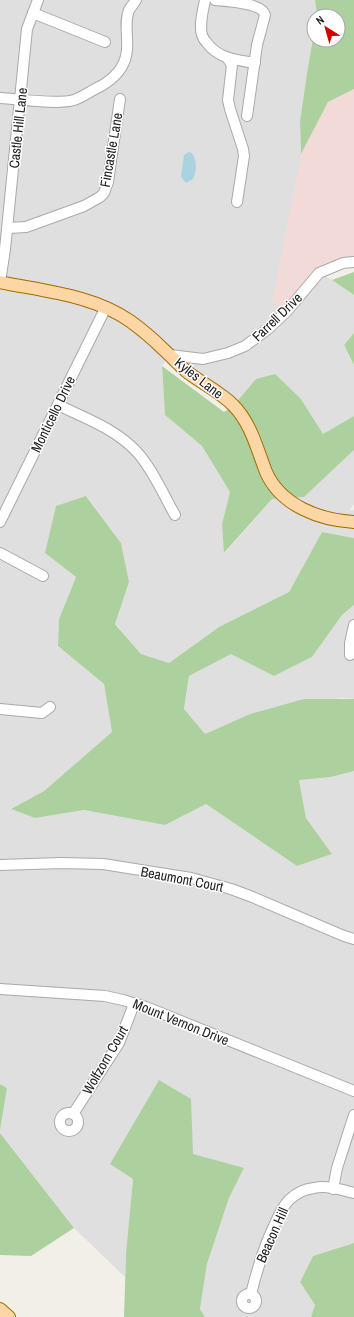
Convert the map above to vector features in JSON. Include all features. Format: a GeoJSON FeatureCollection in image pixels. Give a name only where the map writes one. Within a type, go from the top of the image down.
{"type":"FeatureCollection","features":[{"type":"Feature","properties":{"kind":"main road","name":"Kyles Lane"},"geometry":{"type":"LineString","coordinates":[[0,282],[78,298],[106,307],[140,328],[186,371],[234,406],[244,419],[249,429],[270,480],[282,495],[304,510],[325,518],[345,522],[354,522]]}},
{"type":"Feature","properties":{"kind":"main road"},"geometry":{"type":"LineString","coordinates":[[0,1308],[9,1317]]}},
{"type":"Feature","properties":{"kind":"street","name":"Castle Hill Lane"},"geometry":{"type":"LineString","coordinates":[[0,282],[8,228],[27,29],[38,0]]}},
{"type":"Feature","properties":{"kind":"street"},"geometry":{"type":"LineString","coordinates":[[0,98],[45,101],[72,100],[79,98],[112,78],[124,64],[126,54],[127,17],[136,0]]}},
{"type":"Feature","properties":{"kind":"street"},"geometry":{"type":"LineString","coordinates":[[205,0],[202,20],[202,34],[211,48],[216,53],[228,59],[255,63]]}},
{"type":"Feature","properties":{"kind":"street"},"geometry":{"type":"LineString","coordinates":[[216,0],[259,7],[265,15],[257,46],[247,116]]}},
{"type":"Feature","properties":{"kind":"street"},"geometry":{"type":"LineString","coordinates":[[33,13],[105,42]]}},
{"type":"Feature","properties":{"kind":"street"},"geometry":{"type":"LineString","coordinates":[[228,59],[232,65],[228,100],[244,156],[237,202]]}},
{"type":"Feature","properties":{"kind":"street","name":"Fincastle Lane"},"geometry":{"type":"LineString","coordinates":[[8,228],[26,227],[84,206],[104,193],[108,182],[120,99]]}},
{"type":"Feature","properties":{"kind":"street","name":"Farrell Drive"},"geometry":{"type":"LineString","coordinates":[[170,355],[203,358],[228,353],[245,346],[287,311],[319,273],[343,263],[354,262]]}},
{"type":"Feature","properties":{"kind":"street","name":"Monticello Drive"},"geometry":{"type":"LineString","coordinates":[[0,522],[106,307]]}},
{"type":"Feature","properties":{"kind":"street"},"geometry":{"type":"LineString","coordinates":[[58,405],[101,425],[127,443],[146,464],[175,515]]}},
{"type":"Feature","properties":{"kind":"street"},"geometry":{"type":"LineString","coordinates":[[0,553],[43,576]]}},
{"type":"Feature","properties":{"kind":"street"},"geometry":{"type":"LineString","coordinates":[[350,656],[350,642],[354,625]]}},
{"type":"Feature","properties":{"kind":"street"},"geometry":{"type":"LineString","coordinates":[[0,709],[42,713],[50,707]]}},
{"type":"Feature","properties":{"kind":"street","name":"Beaumont Court"},"geometry":{"type":"LineString","coordinates":[[0,865],[61,863],[102,864],[192,878],[250,896],[354,939]]}},
{"type":"Feature","properties":{"kind":"street","name":"Mount Vernon Drive"},"geometry":{"type":"LineString","coordinates":[[0,989],[105,996],[123,1000],[354,1091]]}},
{"type":"Feature","properties":{"kind":"street","name":"Wolfzorn Court"},"geometry":{"type":"LineString","coordinates":[[73,1114],[118,1043],[134,1004]]}},
{"type":"Feature","properties":{"kind":"street"},"geometry":{"type":"LineString","coordinates":[[333,1188],[354,1115]]}},
{"type":"Feature","properties":{"kind":"street","name":"Beacon Hill"},"geometry":{"type":"LineString","coordinates":[[251,1294],[260,1260],[269,1236],[284,1206],[294,1196],[302,1191],[320,1187],[333,1188],[354,1193]]}},
{"type":"Feature","properties":{"kind":"shaded area"},"geometry":{"type":"Polygon","coordinates":[[[0,0],[315,0],[316,8],[306,8],[306,48],[311,48],[300,121],[301,154],[319,273],[354,295],[354,333],[344,345],[354,365],[354,416],[323,435],[301,399],[234,405],[170,355],[162,366],[165,415],[202,446],[230,492],[222,524],[225,553],[272,499],[304,497],[354,450],[354,504],[350,510],[354,510],[354,538],[322,532],[289,592],[219,627],[169,663],[141,654],[115,623],[129,582],[121,543],[87,496],[45,553],[76,577],[59,619],[58,646],[104,684],[112,732],[44,791],[11,809],[35,818],[84,810],[165,825],[206,804],[297,866],[332,854],[306,818],[299,779],[331,777],[354,771],[354,1243],[313,1256],[300,1282],[315,1305],[311,1317],[205,1317],[200,1309],[207,1264],[229,1198],[244,1168],[111,1164],[133,1179],[125,1277],[74,1228],[0,1133],[7,1088],[0,1084],[0,0]]]}},
{"type":"Feature","properties":{"kind":"shaded area"},"geometry":{"type":"Polygon","coordinates":[[[354,89],[354,262],[329,269],[287,311],[272,303],[301,154],[328,102],[354,89]]]}},
{"type":"Feature","properties":{"kind":"shaded area"},"geometry":{"type":"Polygon","coordinates":[[[354,605],[354,699],[341,698],[250,714],[205,734],[184,710],[189,676],[231,653],[274,676],[312,657],[342,615],[354,605]]]}},
{"type":"Feature","properties":{"kind":"green space"},"geometry":{"type":"Polygon","coordinates":[[[315,0],[354,0],[354,89],[328,102],[301,154],[300,121],[311,48],[346,48],[346,8],[316,8],[315,0]]]}},
{"type":"Feature","properties":{"kind":"green space"},"geometry":{"type":"Polygon","coordinates":[[[354,272],[354,295],[332,280],[354,272]]]}},
{"type":"Feature","properties":{"kind":"green space"},"geometry":{"type":"Polygon","coordinates":[[[354,333],[354,365],[344,345],[354,333]]]}},
{"type":"Feature","properties":{"kind":"green space"},"geometry":{"type":"Polygon","coordinates":[[[162,366],[224,412],[234,405],[256,379],[275,374],[301,399],[323,434],[354,416],[354,450],[304,497],[272,499],[224,553],[222,524],[230,492],[202,446],[165,415],[162,366]]]}},
{"type":"Feature","properties":{"kind":"green space"},"geometry":{"type":"Polygon","coordinates":[[[86,496],[121,543],[129,582],[115,624],[141,654],[169,663],[219,627],[289,592],[322,532],[354,538],[354,605],[342,615],[312,657],[274,676],[231,654],[189,676],[184,709],[205,734],[250,714],[304,699],[354,699],[354,771],[331,777],[299,780],[306,818],[332,854],[297,866],[206,804],[165,825],[84,810],[35,818],[11,809],[44,791],[112,732],[104,684],[58,646],[59,619],[76,577],[45,553],[56,506],[86,496]]]}},
{"type":"Feature","properties":{"kind":"green space"},"geometry":{"type":"Polygon","coordinates":[[[159,1080],[191,1099],[193,1154],[244,1168],[229,1198],[207,1264],[200,1309],[205,1317],[124,1317],[126,1253],[133,1179],[110,1164],[159,1080]]]}},
{"type":"Feature","properties":{"kind":"green space"},"geometry":{"type":"Polygon","coordinates":[[[0,1084],[7,1088],[0,1131],[0,1084]]]}},
{"type":"Feature","properties":{"kind":"green space"},"geometry":{"type":"Polygon","coordinates":[[[0,1133],[74,1228],[31,1256],[0,1255],[0,1133]]]}},
{"type":"Feature","properties":{"kind":"green space"},"geometry":{"type":"Polygon","coordinates":[[[354,1243],[354,1317],[311,1317],[315,1305],[300,1282],[313,1256],[354,1243]]]}},
{"type":"Feature","properties":{"kind":"water"},"geometry":{"type":"Polygon","coordinates":[[[189,152],[194,156],[196,169],[193,179],[186,183],[181,177],[184,155],[189,152]]]}}]}
